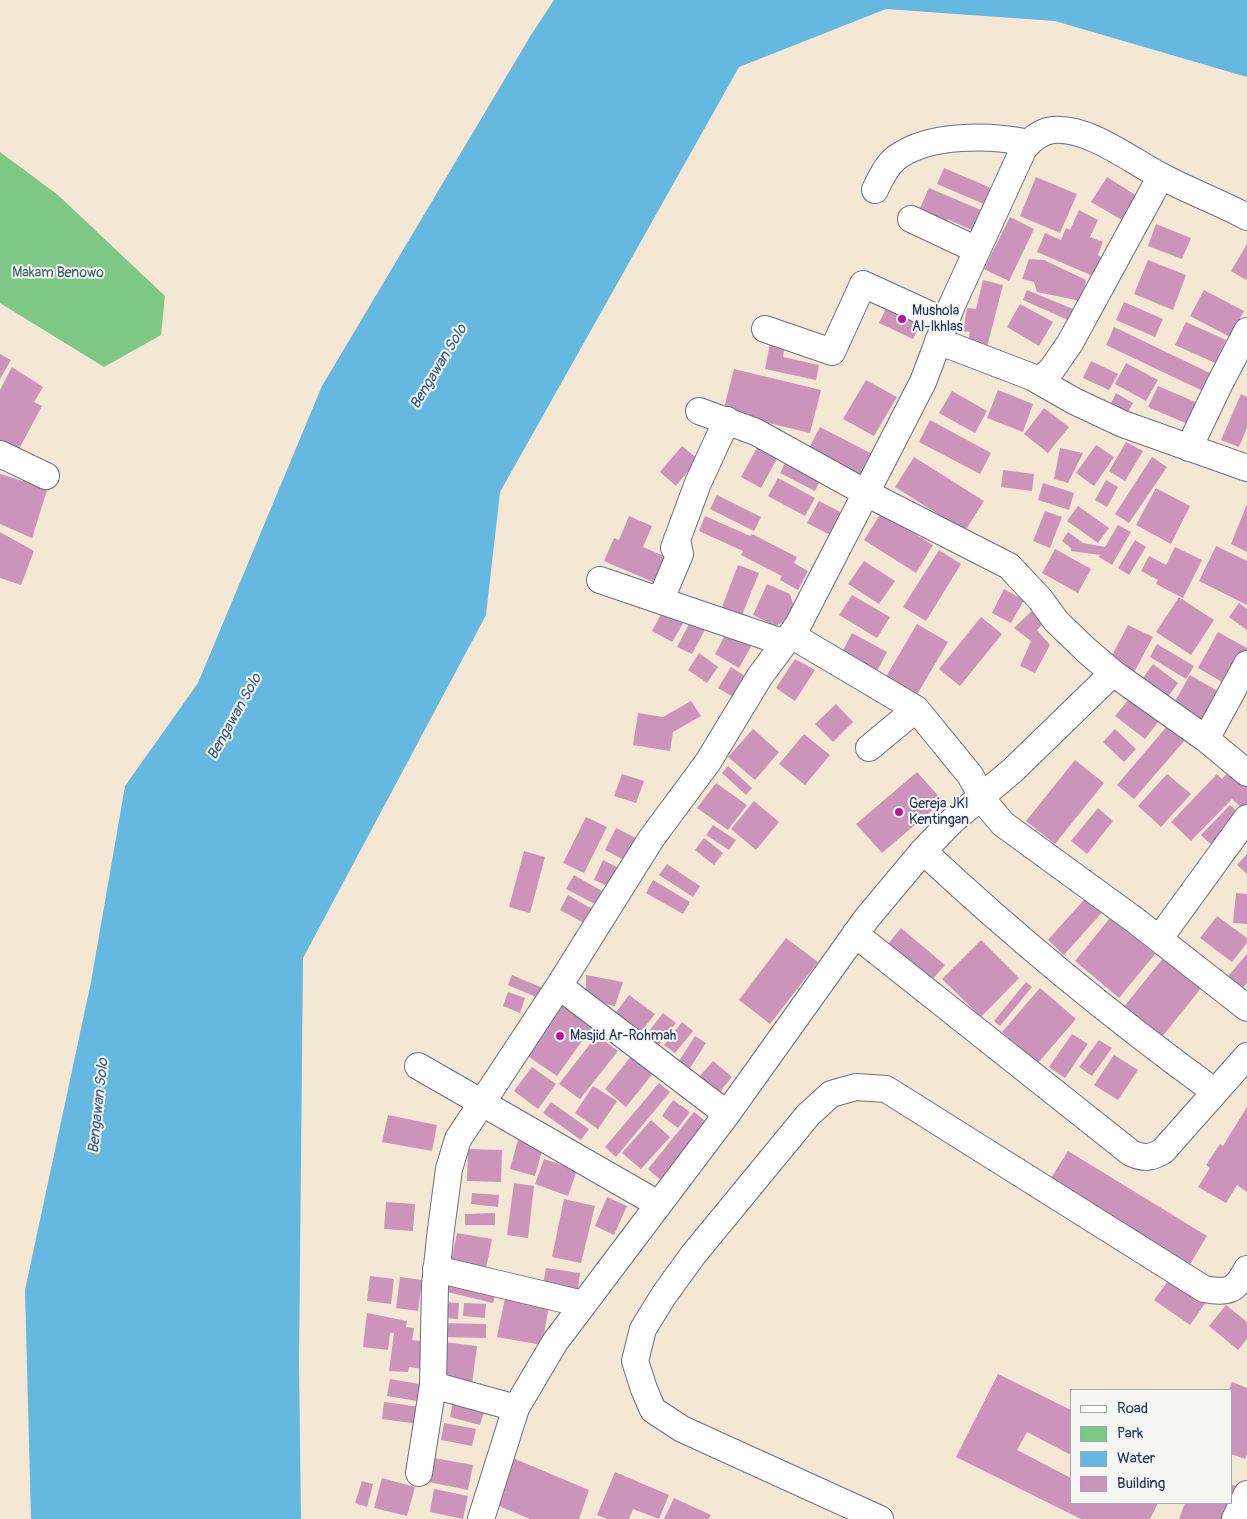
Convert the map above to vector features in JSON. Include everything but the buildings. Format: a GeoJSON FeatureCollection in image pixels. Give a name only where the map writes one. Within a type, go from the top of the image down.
{"type":"FeatureCollection","features":[{"type":"Feature","properties":{"kind":"street"},"geometry":{"type":"LineString","coordinates":[[418,1473],[433,1385],[436,1269],[446,1189],[453,1150],[458,1138],[559,986],[651,840],[708,762],[760,676],[788,639],[923,382],[942,331],[1020,156],[1029,143],[1051,130],[1078,134],[1098,141],[1161,176],[1247,217]]}},
{"type":"Feature","properties":{"kind":"street"},"geometry":{"type":"LineString","coordinates":[[875,190],[895,159],[910,150],[960,138],[990,137],[1029,143]]}},
{"type":"Feature","properties":{"kind":"street"},"geometry":{"type":"LineString","coordinates":[[1040,380],[1052,369],[1070,344],[1161,176]]}},
{"type":"Feature","properties":{"kind":"street"},"geometry":{"type":"LineString","coordinates":[[910,219],[977,250]]}},
{"type":"Feature","properties":{"kind":"street"},"geometry":{"type":"LineString","coordinates":[[765,329],[832,352],[863,284],[942,331],[1040,380],[1095,412],[1247,468]]}},
{"type":"Feature","properties":{"kind":"street"},"geometry":{"type":"LineString","coordinates":[[1189,448],[1247,331]]}},
{"type":"Feature","properties":{"kind":"street"},"geometry":{"type":"LineString","coordinates":[[699,411],[756,432],[866,493],[1009,566],[1069,634],[1113,673],[1206,739],[1247,773]]}},
{"type":"Feature","properties":{"kind":"street"},"geometry":{"type":"LineString","coordinates":[[662,599],[680,554],[676,544],[698,482],[727,420]]}},
{"type":"Feature","properties":{"kind":"street"},"geometry":{"type":"LineString","coordinates":[[0,454],[46,476]]}},
{"type":"Feature","properties":{"kind":"street"},"geometry":{"type":"LineString","coordinates":[[600,580],[788,639],[916,709],[970,775],[982,798],[1003,824],[1159,939],[1247,1008]]}},
{"type":"Feature","properties":{"kind":"street"},"geometry":{"type":"LineString","coordinates":[[1206,739],[1247,664]]}},
{"type":"Feature","properties":{"kind":"street"},"geometry":{"type":"LineString","coordinates":[[481,1519],[516,1408],[555,1342],[727,1114],[855,934],[923,851],[952,821],[982,798],[1037,748],[1113,673]]}},
{"type":"Feature","properties":{"kind":"street"},"geometry":{"type":"LineString","coordinates":[[869,748],[916,709]]}},
{"type":"Feature","properties":{"kind":"street"},"geometry":{"type":"LineString","coordinates":[[1159,939],[1247,818]]}},
{"type":"Feature","properties":{"kind":"street"},"geometry":{"type":"LineString","coordinates":[[923,851],[1015,936],[1116,1018],[1214,1091]]}},
{"type":"Feature","properties":{"kind":"street"},"geometry":{"type":"LineString","coordinates":[[855,934],[1131,1153],[1140,1157],[1148,1158],[1163,1151],[1214,1091],[1247,1056]]}},
{"type":"Feature","properties":{"kind":"street"},"geometry":{"type":"LineString","coordinates":[[559,986],[727,1114]]}},
{"type":"Feature","properties":{"kind":"street"},"geometry":{"type":"LineString","coordinates":[[418,1066],[482,1101],[658,1204]]}},
{"type":"Feature","properties":{"kind":"street"},"geometry":{"type":"LineString","coordinates":[[880,1519],[682,1429],[660,1415],[653,1410],[635,1361],[643,1329],[664,1295],[693,1255],[808,1115],[831,1094],[856,1087],[886,1089],[1204,1289],[1224,1292],[1240,1284],[1247,1270]]}},
{"type":"Feature","properties":{"kind":"street"},"geometry":{"type":"LineString","coordinates":[[436,1269],[583,1304]]}},
{"type":"Feature","properties":{"kind":"street"},"geometry":{"type":"LineString","coordinates":[[433,1385],[516,1408]]}},
{"type":"Feature","properties":{"kind":"street"},"geometry":{"type":"LineString","coordinates":[[1235,1519],[1247,1494]]}},
{"type":"Feature","properties":{"kind":"green space","name":"Makam Benowo"},"geometry":{"type":"Polygon","coordinates":[[[0,152],[58,195],[165,296],[161,335],[104,367],[0,303],[0,152]]]}},
{"type":"Feature","properties":{"kind":"water","name":"Bengawan Solo"},"geometry":{"type":"Polygon","coordinates":[[[554,0],[1247,0],[1247,77],[1055,21],[886,9],[739,67],[500,492],[486,615],[303,958],[299,1362],[301,1519],[31,1519],[25,1290],[91,982],[125,786],[198,683],[322,386],[531,35],[554,0]]]}},
{"type":"Feature","properties":{"kind":"place","name":"Mushola Al-Ikhlas"},"geometry":{"type":"Point","coordinates":[902,319]}},
{"type":"Feature","properties":{"kind":"place","name":"Gereja JKI Kentingan"},"geometry":{"type":"Point","coordinates":[899,812]}},
{"type":"Feature","properties":{"kind":"place","name":"Masjid Ar-Rohmah"},"geometry":{"type":"Point","coordinates":[560,1036]}}]}
